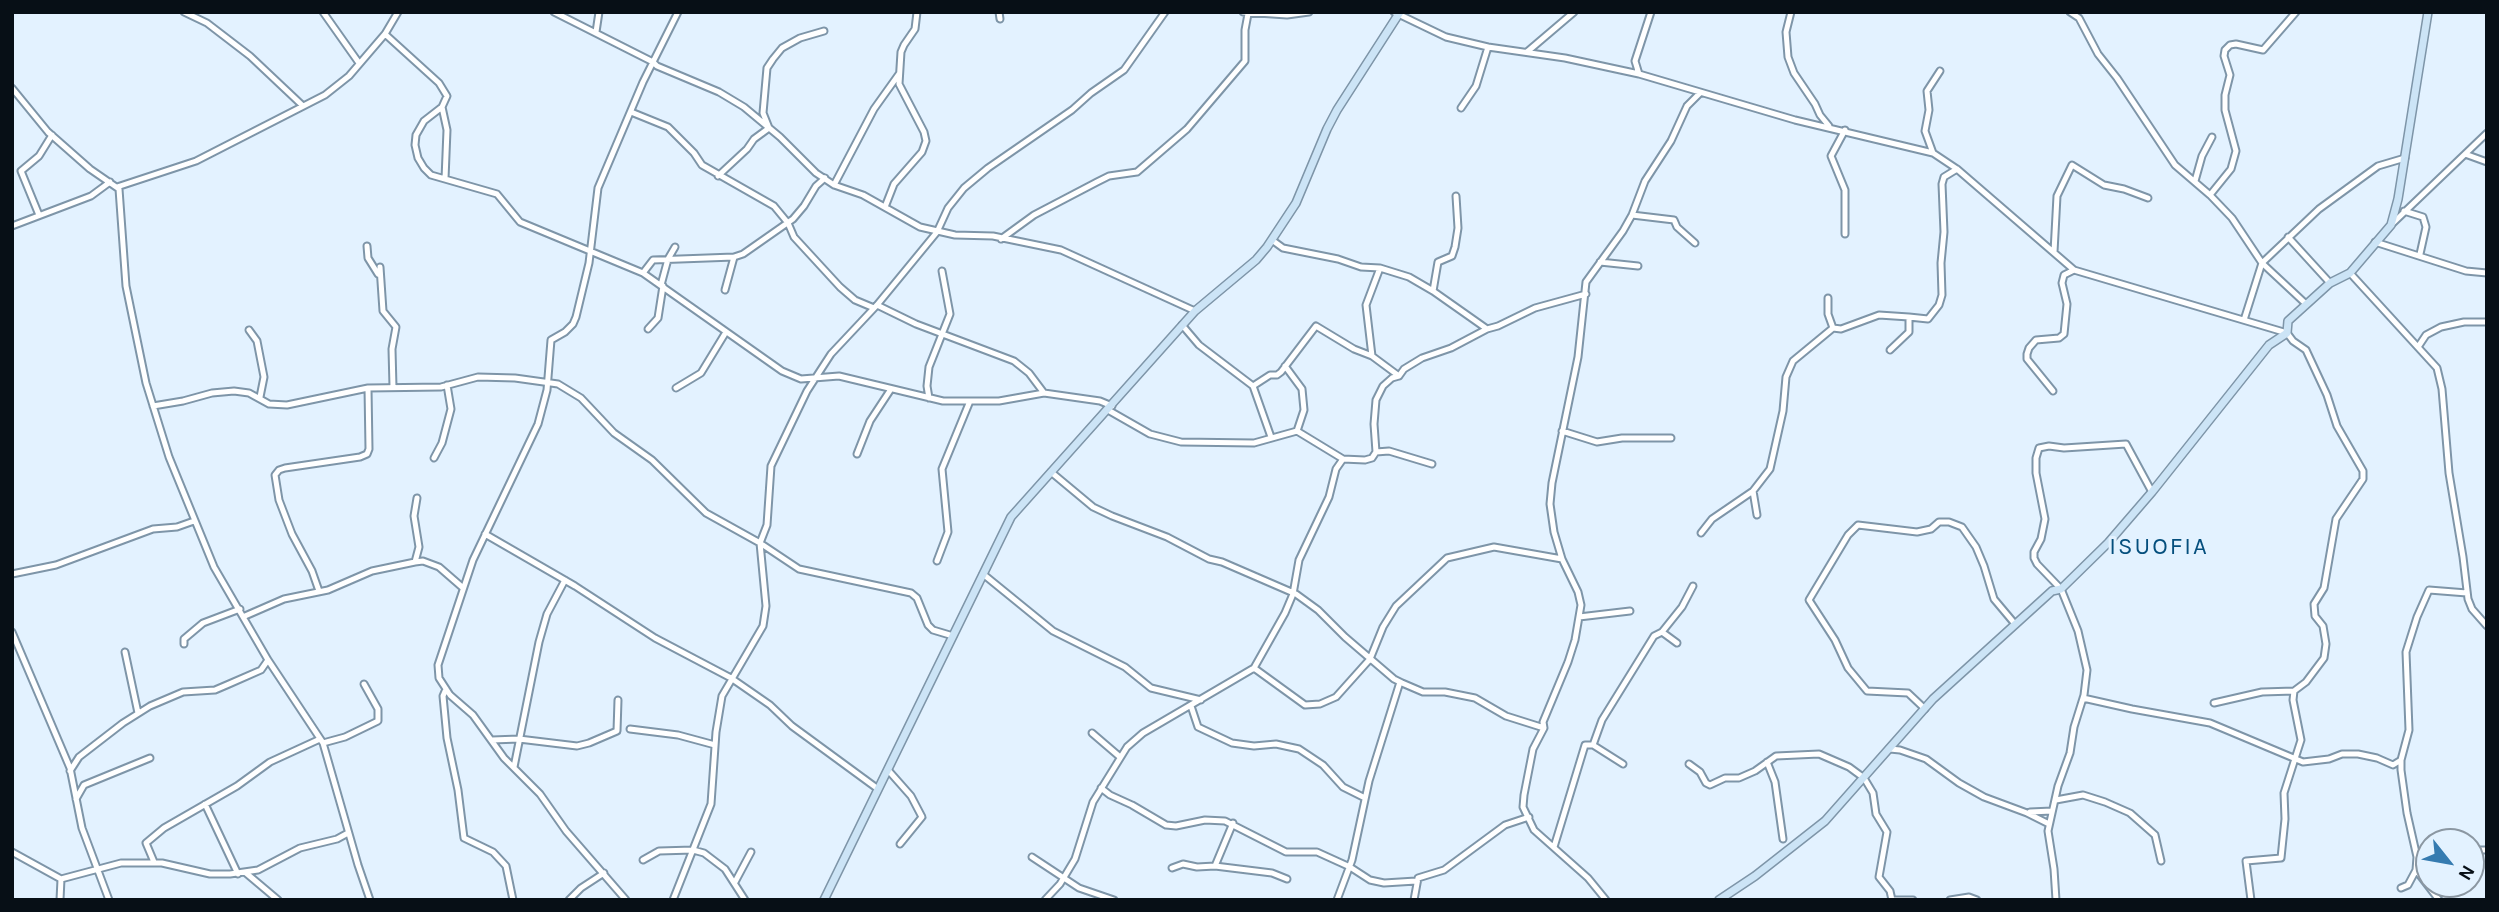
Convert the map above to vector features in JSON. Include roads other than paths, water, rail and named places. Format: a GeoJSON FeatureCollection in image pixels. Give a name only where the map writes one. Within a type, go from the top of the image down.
{"type":"FeatureCollection","features":[{"type":"Feature","properties":{"kind":"main road"},"geometry":{"type":"LineString","coordinates":[[1719,900],[1825,821],[1952,680],[2052,591],[2061,589],[2108,543],[2269,345],[2287,333],[2288,321],[2330,283],[2350,273],[2391,225],[2405,158],[2428,12]]}},
{"type":"Feature","properties":{"kind":"main road"},"geometry":{"type":"LineString","coordinates":[[824,900],[1011,517],[1195,311],[1256,260],[1272,240],[1297,203],[1337,110],[1398,13]]}},
{"type":"Feature","properties":{"kind":"street"},"geometry":{"type":"LineString","coordinates":[[184,12],[207,23],[250,56],[303,106]]}},
{"type":"Feature","properties":{"kind":"street"},"geometry":{"type":"LineString","coordinates":[[323,12],[359,63]]}},
{"type":"Feature","properties":{"kind":"street"},"geometry":{"type":"LineString","coordinates":[[117,187],[195,161],[337,86],[385,34],[398,12]]}},
{"type":"Feature","properties":{"kind":"street"},"geometry":{"type":"LineString","coordinates":[[554,12],[657,66],[719,92],[744,107],[806,164],[834,185],[851,189],[920,227],[937,232],[993,236],[1061,250],[1195,311]]}},
{"type":"Feature","properties":{"kind":"street"},"geometry":{"type":"LineString","coordinates":[[596,32],[599,12]]}},
{"type":"Feature","properties":{"kind":"street"},"geometry":{"type":"LineString","coordinates":[[626,900],[566,831],[540,794],[514,767],[473,715],[446,689],[439,678],[438,666],[462,587],[538,424],[547,383],[551,340],[565,332],[576,317],[591,250],[598,188],[678,12]]}},
{"type":"Feature","properties":{"kind":"street"},"geometry":{"type":"LineString","coordinates":[[834,185],[862,129],[896,83],[901,52],[915,29],[917,12]]}},
{"type":"Feature","properties":{"kind":"street"},"geometry":{"type":"LineString","coordinates":[[999,12],[1000,19]]}},
{"type":"Feature","properties":{"kind":"street"},"geometry":{"type":"LineString","coordinates":[[673,900],[711,804],[720,702],[731,678],[763,626],[766,606],[760,543],[767,525],[769,480],[775,454],[807,391],[831,354],[876,307],[937,232],[948,208],[964,188],[1124,70],[1165,12]]}},
{"type":"Feature","properties":{"kind":"street"},"geometry":{"type":"LineString","coordinates":[[1001,239],[1034,215],[1109,176],[1137,172],[1187,129],[1242,66],[1246,55],[1246,13],[1287,15],[1309,12]]}},
{"type":"Feature","properties":{"kind":"street"},"geometry":{"type":"LineString","coordinates":[[1527,52],[1574,12]]}},
{"type":"Feature","properties":{"kind":"street"},"geometry":{"type":"LineString","coordinates":[[1639,74],[1635,61],[1651,12]]}},
{"type":"Feature","properties":{"kind":"street"},"geometry":{"type":"LineString","coordinates":[[1791,12],[1786,32],[1788,57],[1794,73],[1829,126]]}},
{"type":"Feature","properties":{"kind":"street"},"geometry":{"type":"LineString","coordinates":[[2070,12],[2080,19],[2098,54],[2175,165],[2232,218],[2262,263],[2306,304]]}},
{"type":"Feature","properties":{"kind":"street"},"geometry":{"type":"LineString","coordinates":[[2080,19],[2085,12]]}},
{"type":"Feature","properties":{"kind":"street"},"geometry":{"type":"LineString","coordinates":[[2210,195],[2231,169],[2236,151],[2225,110],[2225,95],[2230,75],[2224,53],[2232,44],[2263,50],[2296,12]]}},
{"type":"Feature","properties":{"kind":"street"},"geometry":{"type":"LineString","coordinates":[[1398,13],[1446,37],[1639,74],[1796,120],[1933,153],[1957,169],[2074,270],[2287,333],[2310,354],[2337,426],[2363,471],[2361,483],[2336,519],[2324,588],[2314,604],[2315,616],[2323,626],[2326,644],[2324,658],[2306,682],[2294,691],[2262,692],[2214,703]]}},
{"type":"Feature","properties":{"kind":"street"},"geometry":{"type":"LineString","coordinates":[[769,128],[763,113],[768,68],[782,48],[800,38],[824,31]]}},
{"type":"Feature","properties":{"kind":"street"},"geometry":{"type":"LineString","coordinates":[[385,34],[444,90],[446,101],[419,127],[415,145],[418,158],[431,175],[496,194],[520,222],[643,273],[782,371],[801,379],[839,376],[943,401],[999,401],[1044,393],[1100,401],[1150,434],[1181,442],[1254,443],[1297,431],[1343,458],[1365,460],[1372,458],[1376,452],[1376,400],[1383,386],[1392,378],[1399,376],[1422,358],[1451,348],[1535,308],[1586,294]]}},
{"type":"Feature","properties":{"kind":"street"},"geometry":{"type":"LineString","coordinates":[[1461,108],[1476,86],[1488,47]]}},
{"type":"Feature","properties":{"kind":"street"},"geometry":{"type":"LineString","coordinates":[[1933,153],[1924,131],[1929,110],[1927,91],[1940,71]]}},
{"type":"Feature","properties":{"kind":"street"},"geometry":{"type":"LineString","coordinates":[[885,207],[894,184],[922,152],[926,141],[925,132],[896,83]]}},
{"type":"Feature","properties":{"kind":"street"},"geometry":{"type":"LineString","coordinates":[[12,88],[36,120],[90,169],[117,187],[126,286],[153,406],[169,457],[214,567],[245,616],[268,660],[321,741],[370,900]]}},
{"type":"Feature","properties":{"kind":"street"},"geometry":{"type":"LineString","coordinates":[[1606,900],[1588,878],[1534,830],[1523,807],[1533,749],[1544,728],[1543,722],[1568,662],[1581,605],[1578,592],[1562,559],[1550,505],[1578,358],[1586,282],[1632,215],[1646,181],[1671,141],[1688,106],[1700,93]]}},
{"type":"Feature","properties":{"kind":"street"},"geometry":{"type":"LineString","coordinates":[[442,107],[447,130],[445,179]]}},
{"type":"Feature","properties":{"kind":"street"},"geometry":{"type":"LineString","coordinates":[[631,113],[668,127],[702,165],[774,206],[788,223],[794,237],[855,300],[1022,365],[1044,393]]}},
{"type":"Feature","properties":{"kind":"street"},"geometry":{"type":"LineString","coordinates":[[718,176],[754,139],[769,128]]}},
{"type":"Feature","properties":{"kind":"street"},"geometry":{"type":"LineString","coordinates":[[1845,130],[1831,156],[1845,190],[1845,234]]}},
{"type":"Feature","properties":{"kind":"street"},"geometry":{"type":"LineString","coordinates":[[2391,225],[2487,134]]}},
{"type":"Feature","properties":{"kind":"street"},"geometry":{"type":"LineString","coordinates":[[39,215],[21,171],[38,156],[52,135]]}},
{"type":"Feature","properties":{"kind":"street"},"geometry":{"type":"LineString","coordinates":[[2194,181],[2212,137]]}},
{"type":"Feature","properties":{"kind":"street"},"geometry":{"type":"LineString","coordinates":[[2465,155],[2487,162]]}},
{"type":"Feature","properties":{"kind":"street"},"geometry":{"type":"LineString","coordinates":[[2244,320],[2262,263],[2319,209],[2378,166],[2405,158]]}},
{"type":"Feature","properties":{"kind":"street"},"geometry":{"type":"LineString","coordinates":[[2054,252],[2057,196],[2072,165],[2104,185],[2148,198]]}},
{"type":"Feature","properties":{"kind":"street"},"geometry":{"type":"LineString","coordinates":[[1702,533],[1712,519],[1753,491],[1770,469],[1783,411],[1787,369],[1806,349],[1833,328],[1841,329],[1879,315],[1928,319],[1939,305],[1942,295],[1944,232],[1942,184],[1944,177],[1957,169]]}},
{"type":"Feature","properties":{"kind":"street"},"geometry":{"type":"LineString","coordinates":[[643,273],[653,260],[734,257],[753,248],[788,223],[825,178]]}},
{"type":"Feature","properties":{"kind":"street"},"geometry":{"type":"LineString","coordinates":[[12,226],[91,196],[110,182]]}},
{"type":"Feature","properties":{"kind":"street"},"geometry":{"type":"LineString","coordinates":[[1433,291],[1438,262],[1452,256],[1455,247],[1458,228],[1456,196]]}},
{"type":"Feature","properties":{"kind":"street"},"geometry":{"type":"LineString","coordinates":[[2404,211],[2423,217],[2426,227],[2420,254]]}},
{"type":"Feature","properties":{"kind":"street"},"geometry":{"type":"LineString","coordinates":[[1632,215],[1674,220],[1677,227],[1695,243]]}},
{"type":"Feature","properties":{"kind":"street"},"geometry":{"type":"LineString","coordinates":[[2288,237],[2330,283]]}},
{"type":"Feature","properties":{"kind":"street"},"geometry":{"type":"LineString","coordinates":[[1272,240],[1283,248],[1338,259],[1361,267],[1381,268],[1409,277],[1487,329]]}},
{"type":"Feature","properties":{"kind":"street"},"geometry":{"type":"LineString","coordinates":[[2375,242],[2392,249],[2420,254],[2466,271],[2487,273]]}},
{"type":"Feature","properties":{"kind":"street"},"geometry":{"type":"LineString","coordinates":[[366,246],[368,258],[380,277]]}},
{"type":"Feature","properties":{"kind":"street"},"geometry":{"type":"LineString","coordinates":[[648,329],[658,318],[668,259],[675,247]]}},
{"type":"Feature","properties":{"kind":"street"},"geometry":{"type":"LineString","coordinates":[[724,290],[734,257]]}},
{"type":"Feature","properties":{"kind":"street"},"geometry":{"type":"LineString","coordinates":[[1600,262],[1639,266]]}},
{"type":"Feature","properties":{"kind":"street"},"geometry":{"type":"LineString","coordinates":[[380,267],[383,312],[396,327],[392,349],[393,387]]}},
{"type":"Feature","properties":{"kind":"street"},"geometry":{"type":"LineString","coordinates":[[1372,356],[1366,305],[1381,268]]}},
{"type":"Feature","properties":{"kind":"street"},"geometry":{"type":"LineString","coordinates":[[2053,391],[2027,359],[2026,354],[2036,340],[2059,338],[2064,334],[2067,304],[2064,275],[2074,270]]}},
{"type":"Feature","properties":{"kind":"street"},"geometry":{"type":"LineString","coordinates":[[929,398],[929,366],[950,314],[942,271]]}},
{"type":"Feature","properties":{"kind":"street"},"geometry":{"type":"LineString","coordinates":[[2350,273],[2437,368],[2467,593],[2472,609],[2487,625]]}},
{"type":"Feature","properties":{"kind":"street"},"geometry":{"type":"LineString","coordinates":[[1828,298],[1828,314],[1833,328]]}},
{"type":"Feature","properties":{"kind":"street"},"geometry":{"type":"LineString","coordinates":[[1890,350],[1909,332],[1909,317]]}},
{"type":"Feature","properties":{"kind":"street"},"geometry":{"type":"LineString","coordinates":[[2418,348],[2426,335],[2441,327],[2487,321]]}},
{"type":"Feature","properties":{"kind":"street"},"geometry":{"type":"LineString","coordinates":[[1182,325],[1199,345],[1253,386],[1271,437]]}},
{"type":"Feature","properties":{"kind":"street"},"geometry":{"type":"LineString","coordinates":[[1253,386],[1270,375],[1277,375],[1315,327],[1372,356],[1399,376]]}},
{"type":"Feature","properties":{"kind":"street"},"geometry":{"type":"LineString","coordinates":[[249,330],[257,341],[264,377],[260,397]]}},
{"type":"Feature","properties":{"kind":"street"},"geometry":{"type":"LineString","coordinates":[[676,388],[702,373],[726,332]]}},
{"type":"Feature","properties":{"kind":"street"},"geometry":{"type":"LineString","coordinates":[[1286,366],[1302,389],[1304,410],[1297,431]]}},
{"type":"Feature","properties":{"kind":"street"},"geometry":{"type":"LineString","coordinates":[[153,406],[224,392],[243,392],[260,397],[269,404],[287,405],[368,388],[441,387],[465,379],[495,376],[558,384],[581,398],[606,426],[652,460],[706,513],[760,543],[799,569],[911,593],[917,598],[933,631],[953,636]]}},
{"type":"Feature","properties":{"kind":"street"},"geometry":{"type":"LineString","coordinates":[[434,458],[442,443],[451,410],[447,385]]}},
{"type":"Feature","properties":{"kind":"street"},"geometry":{"type":"LineString","coordinates":[[319,591],[313,571],[292,534],[277,491],[275,475],[285,468],[367,454],[368,388]]}},
{"type":"Feature","properties":{"kind":"street"},"geometry":{"type":"LineString","coordinates":[[857,454],[870,421],[891,389]]}},
{"type":"Feature","properties":{"kind":"street"},"geometry":{"type":"LineString","coordinates":[[937,561],[948,532],[942,469],[970,401]]}},
{"type":"Feature","properties":{"kind":"street"},"geometry":{"type":"LineString","coordinates":[[1562,431],[1597,442],[1622,438],[1671,438]]}},
{"type":"Feature","properties":{"kind":"street"},"geometry":{"type":"LineString","coordinates":[[2056,900],[2054,869],[2048,841],[2049,824],[2058,786],[2070,753],[2087,670],[2078,631],[2061,589],[2034,558],[2045,519],[2036,472],[2039,448],[2126,444],[2152,492]]}},
{"type":"Feature","properties":{"kind":"street"},"geometry":{"type":"LineString","coordinates":[[1376,452],[1390,451],[1432,464]]}},
{"type":"Feature","properties":{"kind":"street"},"geometry":{"type":"LineString","coordinates":[[1045,900],[1075,859],[1090,809],[1120,757],[1135,738],[1254,668],[1285,614],[1293,594],[1299,560],[1329,496],[1336,469],[1343,458]]}},
{"type":"Feature","properties":{"kind":"street"},"geometry":{"type":"LineString","coordinates":[[1051,472],[1093,507],[1293,594],[1318,610],[1397,682],[1423,692],[1445,692],[1475,698],[1506,716],[1544,728]]}},
{"type":"Feature","properties":{"kind":"street"},"geometry":{"type":"LineString","coordinates":[[1753,491],[1757,515]]}},
{"type":"Feature","properties":{"kind":"street"},"geometry":{"type":"LineString","coordinates":[[415,562],[419,547],[414,516],[417,498]]}},
{"type":"Feature","properties":{"kind":"street"},"geometry":{"type":"LineString","coordinates":[[12,574],[56,565],[153,529],[177,527],[194,521]]}},
{"type":"Feature","properties":{"kind":"street"},"geometry":{"type":"LineString","coordinates":[[1925,709],[1908,693],[1867,691],[1848,668],[1835,640],[1809,600],[1848,535],[1858,525],[1917,531],[1931,529],[1939,522],[1949,522],[1962,527],[1980,556],[1994,599],[2015,624]]}},
{"type":"Feature","properties":{"kind":"street"},"geometry":{"type":"LineString","coordinates":[[485,534],[565,580],[655,638],[731,678],[770,705],[792,726],[877,789]]}},
{"type":"Feature","properties":{"kind":"street"},"geometry":{"type":"LineString","coordinates":[[1254,668],[1305,705],[1336,697],[1370,659],[1383,627],[1396,606],[1447,558],[1494,548],[1562,559]]}},
{"type":"Feature","properties":{"kind":"street"},"geometry":{"type":"LineString","coordinates":[[245,616],[284,599],[328,590],[356,576],[388,566],[415,562],[423,561],[439,567],[462,587]]}},
{"type":"Feature","properties":{"kind":"street"},"geometry":{"type":"LineString","coordinates":[[451,575],[467,575]]}},
{"type":"Feature","properties":{"kind":"street"},"geometry":{"type":"LineString","coordinates":[[983,575],[1053,631],[1125,667],[1151,688],[1184,698],[1202,700]]}},
{"type":"Feature","properties":{"kind":"street"},"geometry":{"type":"LineString","coordinates":[[514,767],[538,642],[547,614],[565,580]]}},
{"type":"Feature","properties":{"kind":"street"},"geometry":{"type":"LineString","coordinates":[[1593,745],[1602,720],[1654,636],[1662,632],[1682,607],[1693,586]]}},
{"type":"Feature","properties":{"kind":"street"},"geometry":{"type":"LineString","coordinates":[[2415,848],[2401,770],[2409,730],[2406,652],[2429,590],[2467,593]]}},
{"type":"Feature","properties":{"kind":"street"},"geometry":{"type":"LineString","coordinates":[[184,645],[184,639],[203,623],[240,609]]}},
{"type":"Feature","properties":{"kind":"street"},"geometry":{"type":"LineString","coordinates":[[1579,617],[1630,611]]}},
{"type":"Feature","properties":{"kind":"street"},"geometry":{"type":"LineString","coordinates":[[12,632],[71,771],[76,801],[108,900]]}},
{"type":"Feature","properties":{"kind":"street"},"geometry":{"type":"LineString","coordinates":[[1662,632],[1676,643]]}},
{"type":"Feature","properties":{"kind":"street"},"geometry":{"type":"LineString","coordinates":[[125,652],[138,713]]}},
{"type":"Feature","properties":{"kind":"street"},"geometry":{"type":"LineString","coordinates":[[71,771],[79,757],[138,713],[183,692],[215,690],[261,670],[268,660]]}},
{"type":"Feature","properties":{"kind":"street"},"geometry":{"type":"LineString","coordinates":[[1337,900],[1358,838],[1365,798],[1397,682]]}},
{"type":"Feature","properties":{"kind":"street"},"geometry":{"type":"LineString","coordinates":[[154,862],[146,843],[164,828],[237,786],[270,762],[321,741],[345,737],[377,720],[378,709],[364,684]]}},
{"type":"Feature","properties":{"kind":"street"},"geometry":{"type":"LineString","coordinates":[[446,689],[443,696],[447,738],[464,838],[493,852],[506,866],[513,900]]}},
{"type":"Feature","properties":{"kind":"street"},"geometry":{"type":"LineString","coordinates":[[2251,900],[2246,861],[2281,859],[2284,793],[2301,740],[2293,700],[2294,691]]}},
{"type":"Feature","properties":{"kind":"street"},"geometry":{"type":"LineString","coordinates":[[1184,698],[1192,706],[1198,727],[1232,743],[1254,746],[1276,744],[1300,749],[1323,765],[1343,787],[1365,798]]}},
{"type":"Feature","properties":{"kind":"street"},"geometry":{"type":"LineString","coordinates":[[2083,698],[2210,723],[2303,762],[2342,754],[2358,754],[2393,765],[2402,760]]}},
{"type":"Feature","properties":{"kind":"street"},"geometry":{"type":"LineString","coordinates":[[492,740],[578,746],[590,743],[617,731],[618,700]]}},
{"type":"Feature","properties":{"kind":"street"},"geometry":{"type":"LineString","coordinates":[[630,729],[678,735],[715,746]]}},
{"type":"Feature","properties":{"kind":"street"},"geometry":{"type":"LineString","coordinates":[[1092,733],[1120,757]]}},
{"type":"Feature","properties":{"kind":"street"},"geometry":{"type":"LineString","coordinates":[[1554,846],[1585,745],[1593,745],[1623,764]]}},
{"type":"Feature","properties":{"kind":"street"},"geometry":{"type":"LineString","coordinates":[[1890,749],[1926,759],[1984,797],[2049,824]]}},
{"type":"Feature","properties":{"kind":"street"},"geometry":{"type":"LineString","coordinates":[[1689,764],[1700,772],[1710,785],[1725,778],[1740,778],[1776,756],[1819,754],[1849,767],[1864,778],[1873,793],[1876,814],[1888,832],[1879,877],[1890,891],[1892,900],[1913,900]]}},
{"type":"Feature","properties":{"kind":"street"},"geometry":{"type":"LineString","coordinates":[[76,801],[84,785],[150,758]]}},
{"type":"Feature","properties":{"kind":"street"},"geometry":{"type":"LineString","coordinates":[[1767,762],[1775,782],[1783,839]]}},
{"type":"Feature","properties":{"kind":"street"},"geometry":{"type":"LineString","coordinates":[[888,770],[911,796],[922,817],[900,844]]}},
{"type":"Feature","properties":{"kind":"street"},"geometry":{"type":"LineString","coordinates":[[1101,788],[1166,825],[1188,825],[1205,820],[1233,823],[1286,852],[1317,852],[1350,867],[1370,880],[1384,883],[1416,881],[1428,873],[1444,870],[1505,825],[1529,817]]}},
{"type":"Feature","properties":{"kind":"street"},"geometry":{"type":"LineString","coordinates":[[2056,800],[2083,795],[2130,813],[2155,835],[2161,861]]}},
{"type":"Feature","properties":{"kind":"street"},"geometry":{"type":"LineString","coordinates":[[205,804],[238,874]]}},
{"type":"Feature","properties":{"kind":"street"},"geometry":{"type":"LineString","coordinates":[[2027,813],[2052,811]]}},
{"type":"Feature","properties":{"kind":"street"},"geometry":{"type":"LineString","coordinates":[[1215,866],[1233,823]]}},
{"type":"Feature","properties":{"kind":"street"},"geometry":{"type":"LineString","coordinates":[[12,852],[61,879],[121,863],[154,862],[210,874],[238,874],[246,873],[300,848],[337,839],[348,833]]}},
{"type":"Feature","properties":{"kind":"street"},"geometry":{"type":"LineString","coordinates":[[643,860],[659,852],[693,850],[714,859],[726,869],[746,900]]}},
{"type":"Feature","properties":{"kind":"street"},"geometry":{"type":"LineString","coordinates":[[734,882],[751,852]]}},
{"type":"Feature","properties":{"kind":"street"},"geometry":{"type":"LineString","coordinates":[[1032,858],[1079,888],[1114,900]]}},
{"type":"Feature","properties":{"kind":"street"},"geometry":{"type":"LineString","coordinates":[[1172,868],[1183,864],[1197,867],[1215,866],[1272,873],[1287,879]]}},
{"type":"Feature","properties":{"kind":"street"},"geometry":{"type":"LineString","coordinates":[[2401,888],[2408,885],[2415,872]]}},
{"type":"Feature","properties":{"kind":"street"},"geometry":{"type":"LineString","coordinates":[[246,873],[278,900]]}},
{"type":"Feature","properties":{"kind":"street"},"geometry":{"type":"LineString","coordinates":[[569,900],[580,888],[604,873]]}},
{"type":"Feature","properties":{"kind":"street"},"geometry":{"type":"LineString","coordinates":[[60,900],[61,879]]}},
{"type":"Feature","properties":{"kind":"street"},"geometry":{"type":"LineString","coordinates":[[1414,900],[1416,881]]}},
{"type":"Feature","properties":{"kind":"street"},"geometry":{"type":"LineString","coordinates":[[1950,900],[1969,897],[1977,900]]}},
{"type":"Feature","properties":{"kind":"district","name":"ISUOFIA"},"geometry":{"type":"Point","coordinates":[2159,547]}}]}
